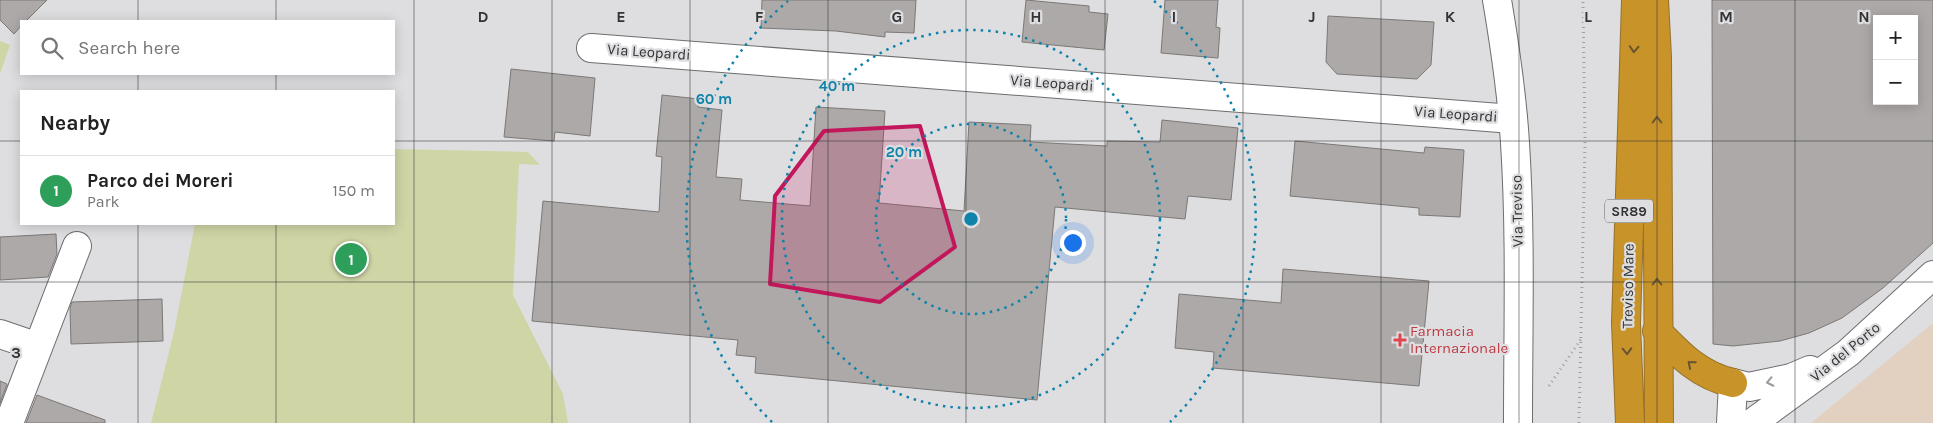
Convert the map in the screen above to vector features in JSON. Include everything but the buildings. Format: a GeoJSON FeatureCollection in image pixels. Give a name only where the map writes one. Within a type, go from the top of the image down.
{"type":"FeatureCollection","features":[{"type":"Feature","properties":{"kind":"highway","name":"Treviso Mare"},"geometry":{"type":"LineString","coordinates":[[1630,423],[1626,323],[1636,0]]}},
{"type":"Feature","properties":{"kind":"highway","name":"Treviso Mare"},"geometry":{"type":"LineString","coordinates":[[1654,0],[1657,57],[1659,423]]}},
{"type":"Feature","properties":{"kind":"highway"},"geometry":{"type":"LineString","coordinates":[[1657,331],[1696,369],[1717,380],[1733,383]]}},
{"type":"Feature","properties":{"kind":"street","name":"Via Treviso"},"geometry":{"type":"LineString","coordinates":[[1497,0],[1514,119],[1518,216],[1518,423]]}},
{"type":"Feature","properties":{"kind":"street","name":"Via Leopardi"},"geometry":{"type":"LineString","coordinates":[[591,48],[1514,119]]}},
{"type":"Feature","properties":{"kind":"street"},"geometry":{"type":"LineString","coordinates":[[10,423],[77,246]]}},
{"type":"Feature","properties":{"kind":"street","name":"Via del Porto"},"geometry":{"type":"LineString","coordinates":[[1752,423],[1848,353],[1933,275]]}},
{"type":"Feature","properties":{"kind":"street"},"geometry":{"type":"LineString","coordinates":[[0,334],[38,346]]}},
{"type":"Feature","properties":{"kind":"street"},"geometry":{"type":"LineString","coordinates":[[1731,423],[1733,383],[1749,387],[1791,378],[1848,353]]}},
{"type":"Feature","properties":{"kind":"path"},"geometry":{"type":"LineString","coordinates":[[1579,423],[1585,143],[1583,0]]}},
{"type":"Feature","properties":{"kind":"path"},"geometry":{"type":"LineString","coordinates":[[1549,386],[1581,338]]}},
{"type":"Feature","properties":{"kind":"highlighted area"},"geometry":{"type":"Polygon","coordinates":[[[920,126],[955,247],[880,302],[770,284],[775,196],[824,131],[920,126]]]}},
{"type":"Feature","properties":{"kind":"shaded area"},"geometry":{"type":"Polygon","coordinates":[[[1933,323],[1933,423],[1811,423],[1933,323]]]}},
{"type":"Feature","properties":{"kind":"green space"},"geometry":{"type":"Polygon","coordinates":[[[0,41],[10,45],[0,74],[0,41]]]}},
{"type":"Feature","properties":{"kind":"green space"},"geometry":{"type":"Polygon","coordinates":[[[395,149],[528,152],[540,165],[519,164],[513,295],[563,394],[568,423],[151,423],[174,332],[195,225],[395,225],[395,149]]]}},
{"type":"Feature","properties":{"kind":"place","name":"Parco dei Moreri"},"geometry":{"type":"Point","coordinates":[351,259]}},
{"type":"Feature","properties":{"kind":"place","name":"Farmacia Internazionale"},"geometry":{"type":"Point","coordinates":[1400,340]}}]}
